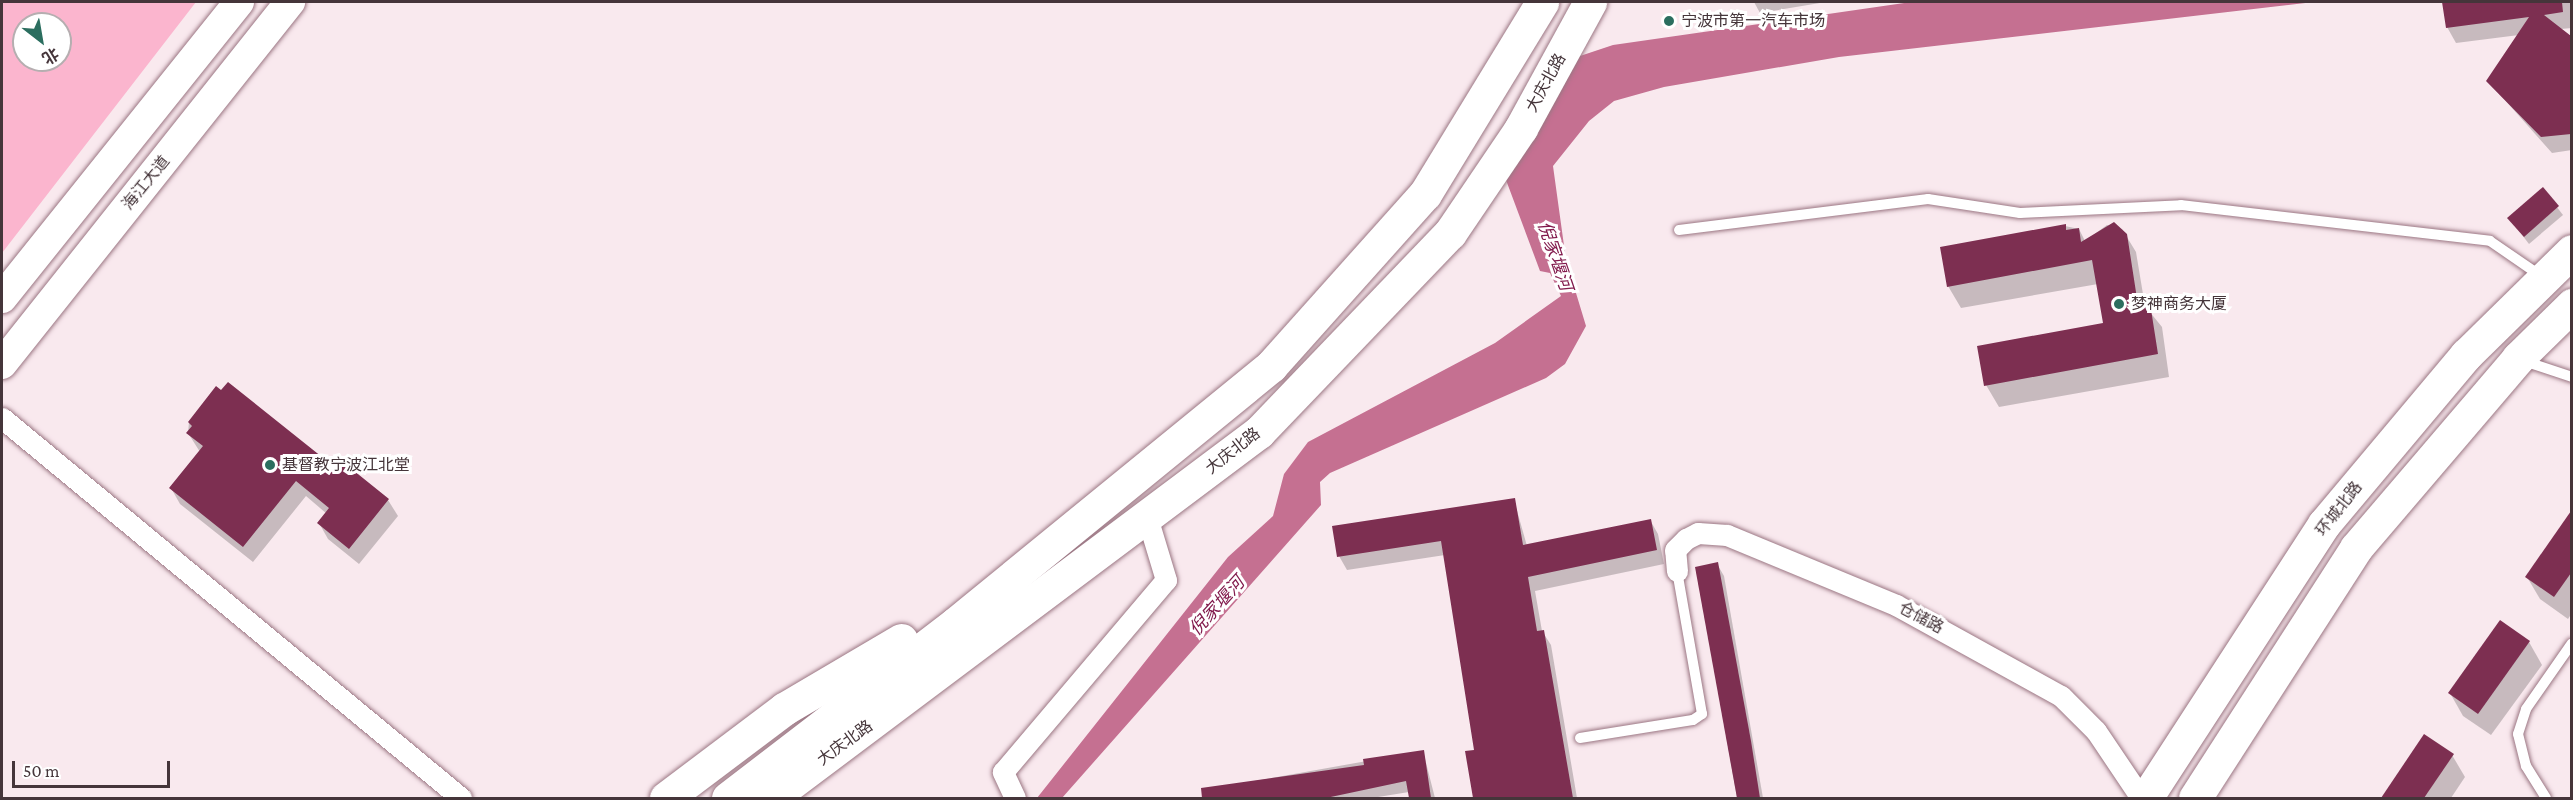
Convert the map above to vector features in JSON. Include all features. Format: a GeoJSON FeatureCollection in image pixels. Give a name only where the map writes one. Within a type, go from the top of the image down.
{"type":"FeatureCollection","features":[{"type":"Feature","properties":{"kind":"main road"},"geometry":{"type":"LineString","coordinates":[[2,298],[239,2]]}},
{"type":"Feature","properties":{"kind":"main road","name":"海江大道"},"geometry":{"type":"LineString","coordinates":[[2,364],[290,2]]}},
{"type":"Feature","properties":{"kind":"main road","name":"大庆北路"},"geometry":{"type":"LineString","coordinates":[[728,798],[956,623],[1271,366],[1425,194],[1542,2]]}},
{"type":"Feature","properties":{"kind":"main road","name":"大庆北路"},"geometry":{"type":"LineString","coordinates":[[771,798],[1259,432],[1450,233],[1521,128],[1590,2]]}},
{"type":"Feature","properties":{"kind":"main road","name":"环城北路"},"geometry":{"type":"LineString","coordinates":[[2146,798],[2325,524],[2466,355],[2542,276],[2571,251]]}},
{"type":"Feature","properties":{"kind":"main road"},"geometry":{"type":"LineString","coordinates":[[2195,798],[2356,548],[2518,358],[2571,305]]}},
{"type":"Feature","properties":{"kind":"main road"},"geometry":{"type":"LineString","coordinates":[[666,798],[784,709],[913,632],[934,622],[956,623]]}},
{"type":"Feature","properties":{"kind":"street"},"geometry":{"type":"LineString","coordinates":[[2,418],[461,798]]}},
{"type":"Feature","properties":{"kind":"street"},"geometry":{"type":"LineString","coordinates":[[1014,798],[1003,772],[1166,580],[1147,517]]}},
{"type":"Feature","properties":{"kind":"street","name":"仓储路"},"geometry":{"type":"LineString","coordinates":[[1677,571],[1675,550],[1686,539],[1698,532],[1727,535],[1896,605],[2061,696],[2096,731],[2141,798]]}},
{"type":"Feature","properties":{"kind":"lane"},"geometry":{"type":"LineString","coordinates":[[1679,230],[1928,199],[2020,213],[2181,205],[2490,241],[2542,276]]}},
{"type":"Feature","properties":{"kind":"lane"},"geometry":{"type":"LineString","coordinates":[[2518,358],[2571,377]]}},
{"type":"Feature","properties":{"kind":"lane"},"geometry":{"type":"LineString","coordinates":[[1580,738],[1693,720],[1702,714],[1677,571]]}},
{"type":"Feature","properties":{"kind":"lane"},"geometry":{"type":"LineString","coordinates":[[2546,798],[2526,766],[2518,734],[2526,710],[2571,643]]}},
{"type":"Feature","properties":{"kind":"shaded area"},"geometry":{"type":"Polygon","coordinates":[[[2,2],[196,2],[2,253],[2,2]]]}},
{"type":"Feature","properties":{"kind":"water","name":"倪家堰河"},"geometry":{"type":"Polygon","coordinates":[[[1911,2],[2314,2],[1839,57],[1664,87],[1614,101],[1589,121],[1553,166],[1566,260],[1586,326],[1565,364],[1546,378],[1330,473],[1320,482],[1321,505],[1062,798],[1037,798],[1228,557],[1273,516],[1284,474],[1308,442],[1495,343],[1561,296],[1550,273],[1540,271],[1506,180],[1580,56],[1613,45],[1911,2]]]}},
{"type":"Feature","properties":{"kind":"building"},"geometry":{"type":"Polygon","coordinates":[[[2442,2],[2562,2],[2563,12],[2544,15],[2571,36],[2571,134],[2541,137],[2486,81],[2529,17],[2446,28],[2442,2]]]}},
{"type":"Feature","properties":{"kind":"building"},"geometry":{"type":"Polygon","coordinates":[[[2543,187],[2559,206],[2524,237],[2507,218],[2543,187]]]}},
{"type":"Feature","properties":{"kind":"building","name":"梦神商务大厦"},"geometry":{"type":"Polygon","coordinates":[[[2114,222],[2127,234],[2138,305],[2150,303],[2158,354],[1984,386],[1977,346],[2103,323],[2092,260],[1947,287],[1940,247],[2066,224],[2066,230],[2079,228],[2081,242],[2114,222]]]}},
{"type":"Feature","properties":{"kind":"building","name":"基督教宁波江北堂"},"geometry":{"type":"Polygon","coordinates":[[[228,382],[332,465],[338,458],[389,499],[349,549],[317,523],[329,508],[296,481],[243,547],[169,488],[203,446],[186,433],[192,426],[188,422],[216,386],[221,390],[228,382]]]}},
{"type":"Feature","properties":{"kind":"building"},"geometry":{"type":"Polygon","coordinates":[[[1515,498],[1523,545],[1651,519],[1657,550],[1528,577],[1537,631],[1544,630],[1573,798],[1473,798],[1465,751],[1474,750],[1441,541],[1337,557],[1332,526],[1515,498]]]}},
{"type":"Feature","properties":{"kind":"building"},"geometry":{"type":"Polygon","coordinates":[[[2571,511],[2571,573],[2554,597],[2525,577],[2571,511]]]}},
{"type":"Feature","properties":{"kind":"building"},"geometry":{"type":"Polygon","coordinates":[[[1718,562],[1760,798],[1737,798],[1695,567],[1718,562]]]}},
{"type":"Feature","properties":{"kind":"building"},"geometry":{"type":"Polygon","coordinates":[[[2500,620],[2530,641],[2478,714],[2448,693],[2500,620]]]}},
{"type":"Feature","properties":{"kind":"building"},"geometry":{"type":"Polygon","coordinates":[[[2424,734],[2454,754],[2424,798],[2381,798],[2424,734]]]}},
{"type":"Feature","properties":{"kind":"building"},"geometry":{"type":"Polygon","coordinates":[[[1424,750],[1431,798],[1409,798],[1406,781],[1326,798],[1202,798],[1201,788],[1364,765],[1363,759],[1424,750]]]}},
{"type":"Feature","properties":{"kind":"place","name":"宁波市第一汽车市场"},"geometry":{"type":"Point","coordinates":[1669,21]}},
{"type":"Feature","properties":{"kind":"place","name":"梦神商务大厦"},"geometry":{"type":"Point","coordinates":[2119,304]}},
{"type":"Feature","properties":{"kind":"place","name":"基督教宁波江北堂"},"geometry":{"type":"Point","coordinates":[270,465]}}]}
